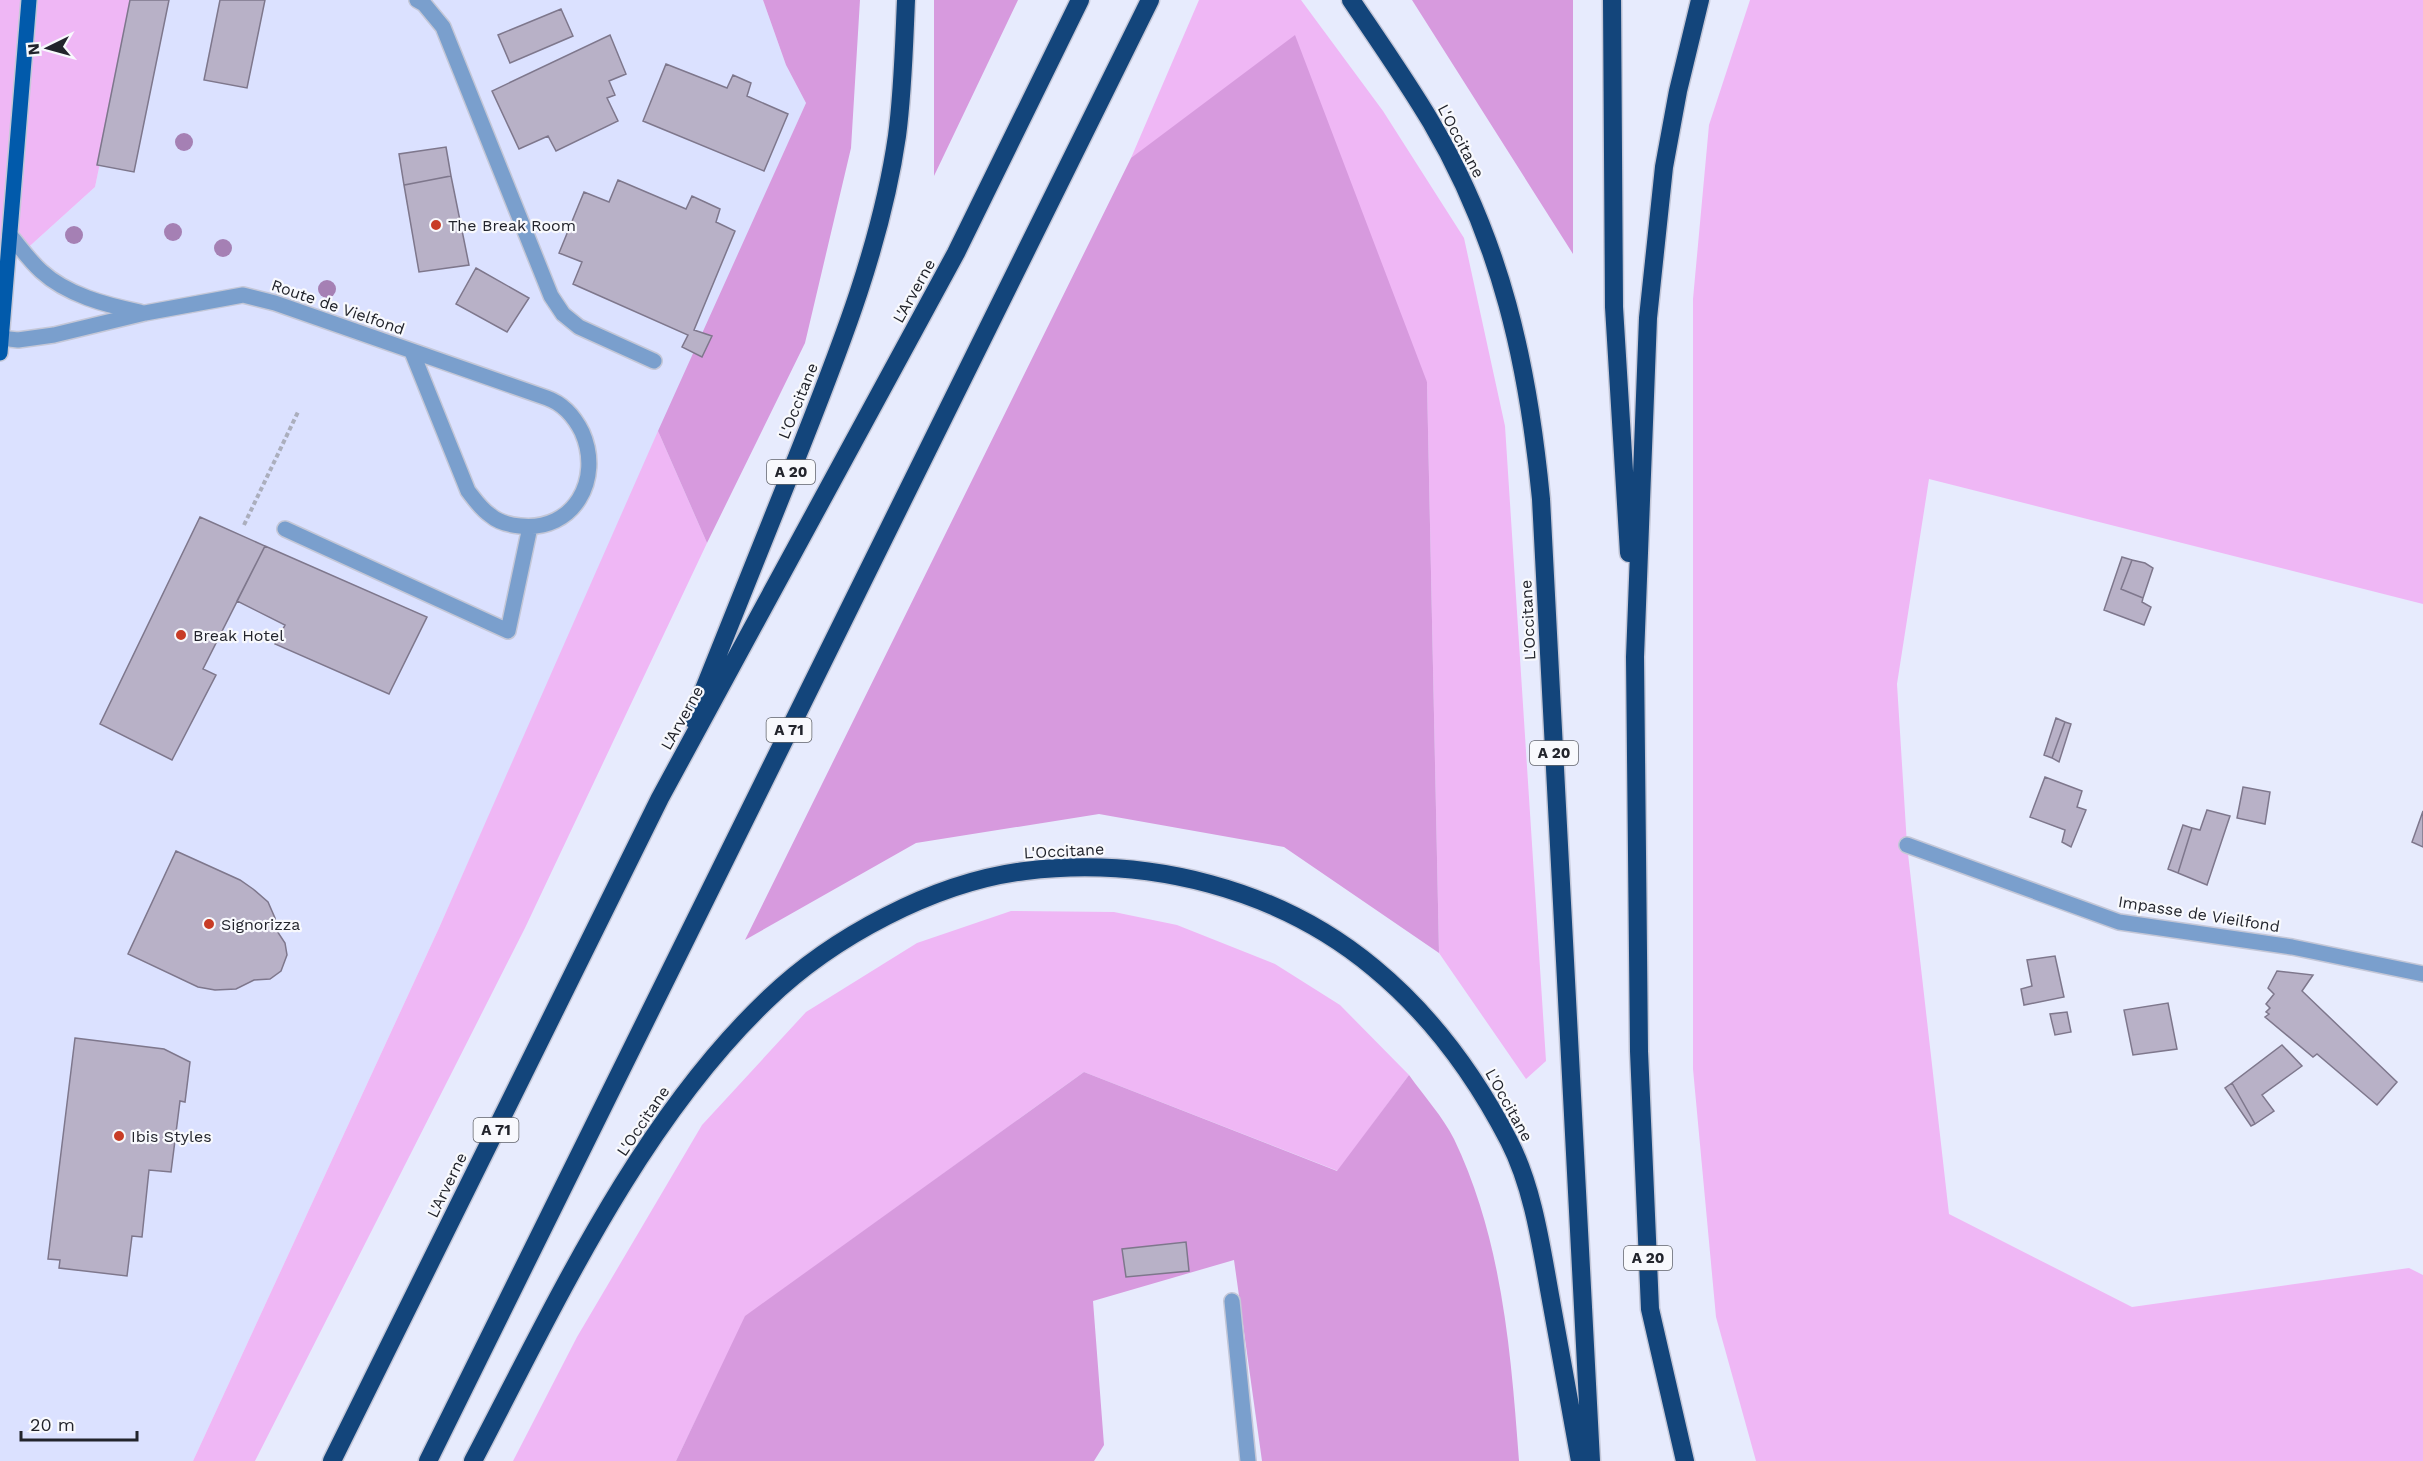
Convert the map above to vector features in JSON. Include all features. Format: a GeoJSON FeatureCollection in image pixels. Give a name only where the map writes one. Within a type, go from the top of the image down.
{"type":"FeatureCollection","features":[{"type":"Feature","properties":{"kind":"highway","name":"L'Occitane"},"geometry":{"type":"LineString","coordinates":[[660,798],[834,364],[861,286],[881,213],[897,137],[904,58],[906,0]]}},
{"type":"Feature","properties":{"kind":"highway","name":"L'Arverne"},"geometry":{"type":"LineString","coordinates":[[332,1461],[660,798],[956,254],[1080,0]]}},
{"type":"Feature","properties":{"kind":"highway","name":"A 71"},"geometry":{"type":"LineString","coordinates":[[428,1461],[1150,0]]}},
{"type":"Feature","properties":{"kind":"highway","name":"L'Occitane"},"geometry":{"type":"LineString","coordinates":[[1351,0],[1432,123],[1478,216],[1499,271],[1515,326],[1534,433],[1541,499],[1591,1461]]}},
{"type":"Feature","properties":{"kind":"highway","name":"A 20"},"geometry":{"type":"LineString","coordinates":[[1612,0],[1614,307],[1635,657]]}},
{"type":"Feature","properties":{"kind":"highway","name":"A 20"},"geometry":{"type":"LineString","coordinates":[[1685,1461],[1650,1309],[1639,1051],[1635,657],[1648,318],[1664,167],[1700,0]]}},
{"type":"Feature","properties":{"kind":"highway","name":"L'Occitane"},"geometry":{"type":"LineString","coordinates":[[473,1461],[596,1230],[669,1113],[714,1056],[768,999],[820,954],[886,916],[953,888],[1022,871],[1101,867],[1173,874],[1250,896],[1315,927],[1373,967],[1430,1020],[1474,1079],[1515,1156],[1536,1217],[1580,1461]]}},
{"type":"Feature","properties":{"kind":"main road"},"geometry":{"type":"LineString","coordinates":[[0,343],[29,0]]}},
{"type":"Feature","properties":{"kind":"street"},"geometry":{"type":"LineString","coordinates":[[417,0],[424,4],[442,27],[551,296],[563,314],[579,327],[654,362]]}},
{"type":"Feature","properties":{"kind":"street","name":"Route de Vielfond"},"geometry":{"type":"LineString","coordinates":[[10,235],[43,273],[66,287],[87,298],[146,313]]}},
{"type":"Feature","properties":{"kind":"street","name":"Route de Vielfond"},"geometry":{"type":"LineString","coordinates":[[0,343],[54,335],[146,313],[243,295],[275,303],[555,401],[575,419],[585,440],[590,464],[580,497],[573,508],[559,520],[530,527],[501,522],[478,505],[468,491],[412,352]]}},
{"type":"Feature","properties":{"kind":"street"},"geometry":{"type":"LineString","coordinates":[[285,529],[508,631],[530,527]]}},
{"type":"Feature","properties":{"kind":"street","name":"Impasse de Vieilfond"},"geometry":{"type":"LineString","coordinates":[[1907,845],[2119,922],[2292,947],[2423,974]]}},
{"type":"Feature","properties":{"kind":"street"},"geometry":{"type":"LineString","coordinates":[[1232,1301],[1248,1461]]}},
{"type":"Feature","properties":{"kind":"path"},"geometry":{"type":"LineString","coordinates":[[244,525],[298,412]]}},
{"type":"Feature","properties":{"kind":"shaded area"},"geometry":{"type":"Polygon","coordinates":[[[0,0],[134,0],[95,187],[0,273],[0,0]]]}},
{"type":"Feature","properties":{"kind":"shaded area"},"geometry":{"type":"Polygon","coordinates":[[[134,0],[763,0],[786,65],[806,103],[439,928],[193,1461],[0,1461],[0,273],[95,187],[134,0]]]}},
{"type":"Feature","properties":{"kind":"shaded area"},"geometry":{"type":"Polygon","coordinates":[[[763,0],[860,0],[851,148],[805,343],[707,543],[658,431],[806,103],[786,65],[763,0]]]}},
{"type":"Feature","properties":{"kind":"shaded area"},"geometry":{"type":"Polygon","coordinates":[[[934,0],[1018,0],[934,176],[934,0]]]}},
{"type":"Feature","properties":{"kind":"shaded area"},"geometry":{"type":"Polygon","coordinates":[[[1199,0],[1301,0],[1383,111],[1464,238],[1505,426],[1546,1061],[1526,1079],[1439,953],[1427,382],[1131,158],[1199,0]]]}},
{"type":"Feature","properties":{"kind":"shaded area"},"geometry":{"type":"Polygon","coordinates":[[[1412,0],[1573,0],[1573,254],[1412,0]]]}},
{"type":"Feature","properties":{"kind":"shaded area"},"geometry":{"type":"Polygon","coordinates":[[[1750,0],[2423,0],[2423,604],[1929,479],[1897,684],[1907,845],[1949,1214],[2132,1307],[2409,1268],[2423,1275],[2423,1461],[1756,1461],[1716,1317],[1693,1069],[1693,299],[1709,125],[1750,0]]]}},
{"type":"Feature","properties":{"kind":"shaded area"},"geometry":{"type":"Polygon","coordinates":[[[1295,35],[1427,382],[1439,953],[1284,847],[1099,814],[916,843],[745,940],[1131,158],[1295,35]]]}},
{"type":"Feature","properties":{"kind":"shaded area"},"geometry":{"type":"Polygon","coordinates":[[[658,431],[707,543],[525,928],[255,1461],[193,1461],[439,928],[658,431]]]}},
{"type":"Feature","properties":{"kind":"shaded area"},"geometry":{"type":"Polygon","coordinates":[[[1011,911],[1114,912],[1177,925],[1275,964],[1340,1005],[1409,1075],[1338,1171],[1084,1072],[746,1316],[676,1461],[513,1461],[577,1337],[702,1125],[806,1012],[917,943],[1011,911]]]}},
{"type":"Feature","properties":{"kind":"shaded area"},"geometry":{"type":"Polygon","coordinates":[[[1084,1072],[1337,1171],[1409,1075],[1450,1131],[1470,1177],[1483,1216],[1502,1297],[1519,1461],[1262,1461],[1234,1260],[1093,1301],[1104,1445],[1094,1461],[676,1461],[745,1316],[1084,1072]]]}},
{"type":"Feature","properties":{"kind":"building"},"geometry":{"type":"Polygon","coordinates":[[[130,0],[169,0],[134,172],[97,165],[130,0]]]}},
{"type":"Feature","properties":{"kind":"building"},"geometry":{"type":"Polygon","coordinates":[[[220,0],[265,0],[247,88],[204,80],[220,0]]]}},
{"type":"Feature","properties":{"kind":"building"},"geometry":{"type":"Polygon","coordinates":[[[561,9],[573,36],[510,63],[498,35],[561,9]]]}},
{"type":"Feature","properties":{"kind":"building"},"geometry":{"type":"Polygon","coordinates":[[[610,35],[626,74],[609,81],[615,95],[607,98],[618,121],[556,151],[548,136],[519,149],[492,91],[610,35]]]}},
{"type":"Feature","properties":{"kind":"building"},"geometry":{"type":"Polygon","coordinates":[[[666,64],[727,88],[733,75],[751,83],[747,96],[788,114],[764,171],[643,121],[666,64]]]}},
{"type":"Feature","properties":{"kind":"building"},"geometry":{"type":"Polygon","coordinates":[[[446,147],[451,176],[404,185],[399,154],[446,147]]]}},
{"type":"Feature","properties":{"kind":"building","name":"The Break Room"},"geometry":{"type":"Polygon","coordinates":[[[451,176],[469,265],[419,272],[404,185],[451,176]]]}},
{"type":"Feature","properties":{"kind":"building"},"geometry":{"type":"Polygon","coordinates":[[[618,180],[686,209],[692,196],[720,209],[716,222],[735,231],[694,330],[712,336],[702,357],[682,347],[688,335],[573,284],[582,262],[559,253],[584,192],[609,202],[618,180]]]}},
{"type":"Feature","properties":{"kind":"building"},"geometry":{"type":"Polygon","coordinates":[[[476,268],[529,298],[507,332],[456,304],[476,268]]]}},
{"type":"Feature","properties":{"kind":"building","name":"Break Hotel"},"geometry":{"type":"Polygon","coordinates":[[[200,517],[265,546],[203,669],[216,675],[172,760],[100,724],[200,517]]]}},
{"type":"Feature","properties":{"kind":"building"},"geometry":{"type":"Polygon","coordinates":[[[265,546],[427,617],[389,694],[275,644],[285,625],[237,601],[265,546]]]}},
{"type":"Feature","properties":{"kind":"building"},"geometry":{"type":"Polygon","coordinates":[[[2122,557],[2132,560],[2121,589],[2143,598],[2142,602],[2151,607],[2144,625],[2104,610],[2122,557]]]}},
{"type":"Feature","properties":{"kind":"building"},"geometry":{"type":"Polygon","coordinates":[[[2132,560],[2145,563],[2153,568],[2143,598],[2121,589],[2132,560]]]}},
{"type":"Feature","properties":{"kind":"building"},"geometry":{"type":"Polygon","coordinates":[[[2056,718],[2065,722],[2052,758],[2044,755],[2056,718]]]}},
{"type":"Feature","properties":{"kind":"building"},"geometry":{"type":"Polygon","coordinates":[[[2065,722],[2071,724],[2059,762],[2052,758],[2065,722]]]}},
{"type":"Feature","properties":{"kind":"building"},"geometry":{"type":"Polygon","coordinates":[[[2045,777],[2082,791],[2077,807],[2086,810],[2071,847],[2062,842],[2065,830],[2030,817],[2045,777]]]}},
{"type":"Feature","properties":{"kind":"building"},"geometry":{"type":"Polygon","coordinates":[[[2243,787],[2270,792],[2265,824],[2237,818],[2243,787]]]}},
{"type":"Feature","properties":{"kind":"building"},"geometry":{"type":"Polygon","coordinates":[[[2207,810],[2230,816],[2207,885],[2178,873],[2192,828],[2200,830],[2207,810]]]}},
{"type":"Feature","properties":{"kind":"building"},"geometry":{"type":"Polygon","coordinates":[[[2423,811],[2423,847],[2412,842],[2423,811]]]}},
{"type":"Feature","properties":{"kind":"building"},"geometry":{"type":"Polygon","coordinates":[[[2183,825],[2192,828],[2178,873],[2168,869],[2183,825]]]}},
{"type":"Feature","properties":{"kind":"building","name":"Signorizza"},"geometry":{"type":"Polygon","coordinates":[[[176,851],[240,880],[268,902],[275,918],[277,931],[285,943],[287,955],[281,971],[270,979],[254,980],[236,989],[215,990],[198,987],[128,954],[176,851]]]}},
{"type":"Feature","properties":{"kind":"building"},"geometry":{"type":"Polygon","coordinates":[[[2055,956],[2064,997],[2024,1005],[2021,989],[2032,986],[2027,960],[2055,956]]]}},
{"type":"Feature","properties":{"kind":"building"},"geometry":{"type":"Polygon","coordinates":[[[2277,971],[2313,975],[2302,991],[2397,1082],[2377,1105],[2317,1054],[2313,1057],[2265,1017],[2269,1014],[2266,1012],[2270,1008],[2266,1004],[2274,994],[2268,988],[2277,971]]]}},
{"type":"Feature","properties":{"kind":"building"},"geometry":{"type":"Polygon","coordinates":[[[2168,1003],[2177,1049],[2133,1055],[2124,1010],[2168,1003]]]}},
{"type":"Feature","properties":{"kind":"building"},"geometry":{"type":"Polygon","coordinates":[[[2067,1012],[2071,1032],[2055,1035],[2050,1014],[2067,1012]]]}},
{"type":"Feature","properties":{"kind":"building","name":"Ibis Styles"},"geometry":{"type":"Polygon","coordinates":[[[75,1038],[164,1049],[190,1062],[185,1102],[180,1101],[171,1172],[149,1170],[142,1237],[132,1236],[127,1276],[59,1268],[60,1260],[48,1259],[75,1038]]]}},
{"type":"Feature","properties":{"kind":"building"},"geometry":{"type":"Polygon","coordinates":[[[2282,1045],[2302,1066],[2262,1095],[2274,1111],[2255,1124],[2232,1083],[2282,1045]]]}},
{"type":"Feature","properties":{"kind":"building"},"geometry":{"type":"Polygon","coordinates":[[[2232,1083],[2255,1124],[2251,1126],[2225,1088],[2232,1083]]]}},
{"type":"Feature","properties":{"kind":"building"},"geometry":{"type":"Polygon","coordinates":[[[1186,1242],[1189,1271],[1126,1277],[1122,1249],[1186,1242]]]}},
{"type":"Feature","properties":{"kind":"place","name":"The Break Room"},"geometry":{"type":"Point","coordinates":[436,225]}},
{"type":"Feature","properties":{"kind":"place","name":"Break Hotel"},"geometry":{"type":"Point","coordinates":[181,635]}},
{"type":"Feature","properties":{"kind":"place","name":"Signorizza"},"geometry":{"type":"Point","coordinates":[209,924]}},
{"type":"Feature","properties":{"kind":"place","name":"Ibis Styles"},"geometry":{"type":"Point","coordinates":[119,1136]}}]}
